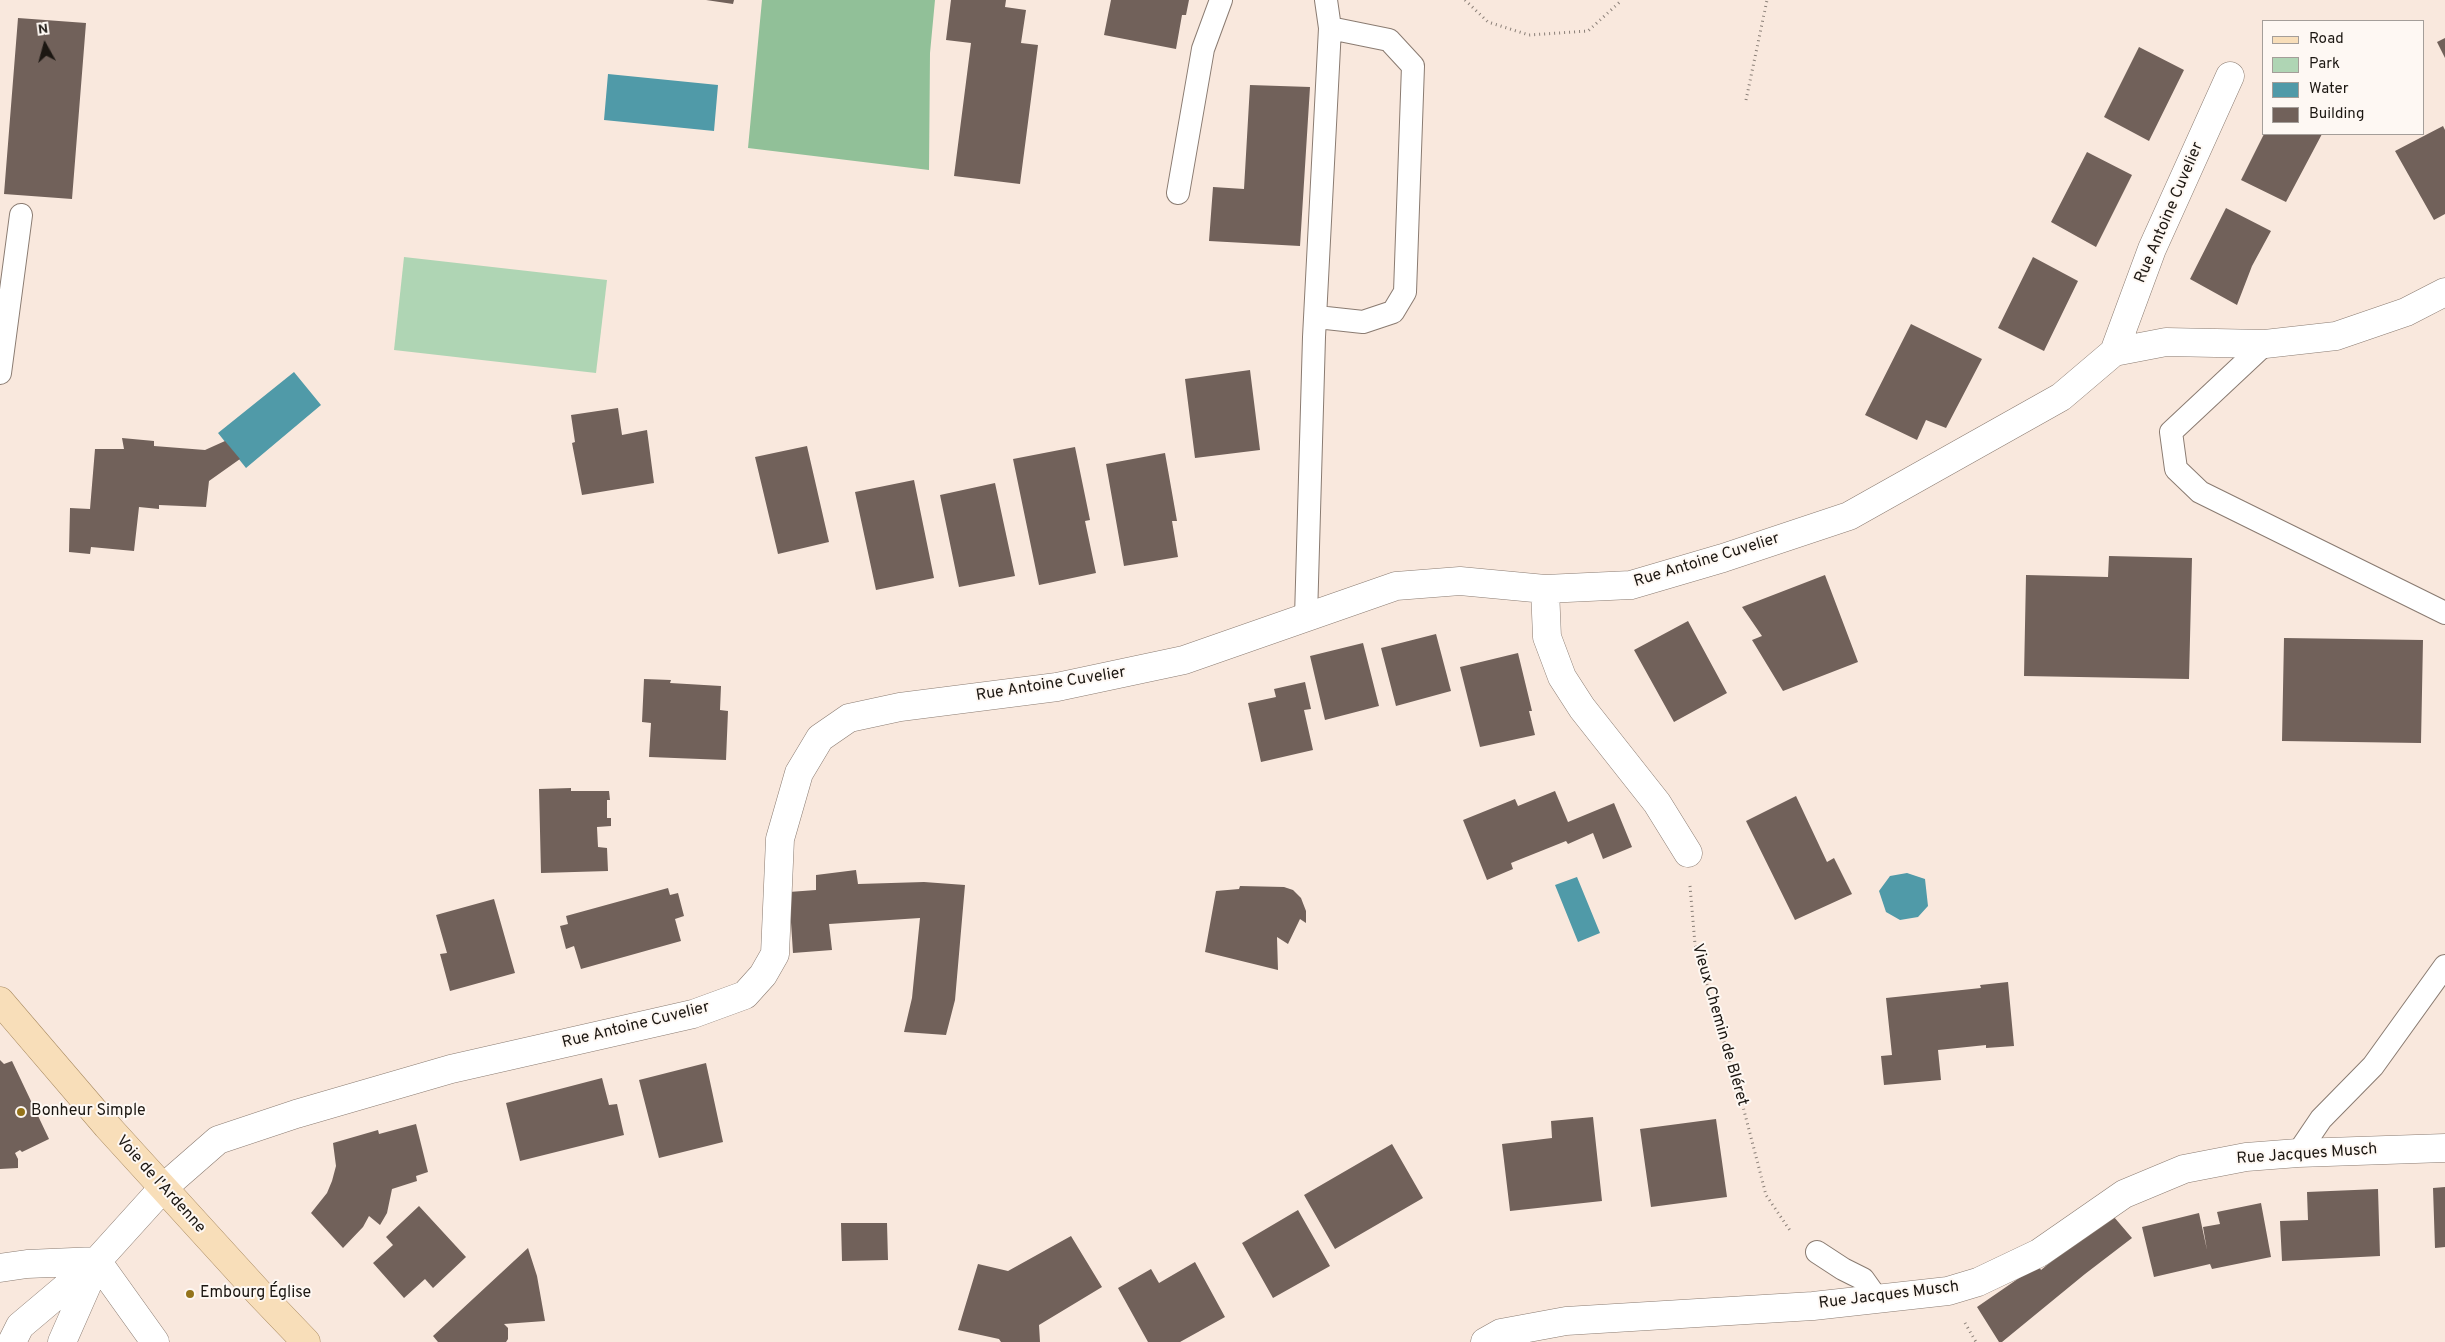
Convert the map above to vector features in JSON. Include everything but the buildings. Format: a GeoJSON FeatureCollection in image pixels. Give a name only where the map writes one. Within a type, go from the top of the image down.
{"type":"FeatureCollection","features":[{"type":"Feature","properties":{"kind":"main road","name":"Voie de l'Ardenne"},"geometry":{"type":"LineString","coordinates":[[0,1000],[163,1188],[306,1342]]}},
{"type":"Feature","properties":{"kind":"street","name":"Rue Antoine Cuvelier"},"geometry":{"type":"LineString","coordinates":[[97,1261],[163,1188],[218,1140],[296,1114],[451,1069],[693,1014],[745,995],[763,975],[775,954],[780,839],[799,773],[820,738],[849,718],[900,707],[1057,687],[1184,660],[1396,586],[1460,581],[1545,589],[1631,585],[1723,558],[1849,516],[2061,397],[2114,352],[2152,249],[2230,76]]}},
{"type":"Feature","properties":{"kind":"street","name":"Rue Antoine Cuvelier"},"geometry":{"type":"LineString","coordinates":[[2114,352],[2166,342],[2265,344],[2336,336],[2406,312],[2445,292]]}},
{"type":"Feature","properties":{"kind":"street"},"geometry":{"type":"LineString","coordinates":[[1545,589],[1547,637],[1562,677],[1582,708],[1657,803],[1688,853]]}},
{"type":"Feature","properties":{"kind":"street","name":"Rue Jacques Musch"},"geometry":{"type":"LineString","coordinates":[[1485,1342],[1501,1333],[1566,1321],[1878,1300],[1948,1291],[1978,1282],[2039,1253],[2124,1194],[2184,1170],[2246,1157],[2298,1153],[2445,1148]]}},
{"type":"Feature","properties":{"kind":"street"},"geometry":{"type":"LineString","coordinates":[[0,1268],[27,1264],[97,1261]]}},
{"type":"Feature","properties":{"kind":"street"},"geometry":{"type":"LineString","coordinates":[[12,1342],[20,1326],[97,1261]]}},
{"type":"Feature","properties":{"kind":"street"},"geometry":{"type":"LineString","coordinates":[[62,1342],[97,1261]]}},
{"type":"Feature","properties":{"kind":"street"},"geometry":{"type":"LineString","coordinates":[[97,1261],[155,1342]]}},
{"type":"Feature","properties":{"kind":"lane"},"geometry":{"type":"LineString","coordinates":[[1178,193],[1203,49],[1221,0]]}},
{"type":"Feature","properties":{"kind":"lane"},"geometry":{"type":"LineString","coordinates":[[1306,617],[1330,28],[1326,0]]}},
{"type":"Feature","properties":{"kind":"lane"},"geometry":{"type":"LineString","coordinates":[[1317,318],[1363,322],[1393,312],[1405,292],[1413,66],[1389,40],[1330,28]]}},
{"type":"Feature","properties":{"kind":"lane"},"geometry":{"type":"LineString","coordinates":[[0,373],[21,215]]}},
{"type":"Feature","properties":{"kind":"lane"},"geometry":{"type":"LineString","coordinates":[[2265,344],[2171,432],[2176,469],[2200,492],[2445,613]]}},
{"type":"Feature","properties":{"kind":"lane"},"geometry":{"type":"LineString","coordinates":[[2298,1153],[2321,1119],[2374,1066],[2445,966]]}},
{"type":"Feature","properties":{"kind":"lane"},"geometry":{"type":"LineString","coordinates":[[1817,1252],[1843,1270],[1863,1279],[1878,1300]]}},
{"type":"Feature","properties":{"kind":"path"},"geometry":{"type":"LineString","coordinates":[[1465,0],[1488,22],[1529,35],[1588,30],[1622,0]]}},
{"type":"Feature","properties":{"kind":"path"},"geometry":{"type":"LineString","coordinates":[[1746,100],[1766,0]]}},
{"type":"Feature","properties":{"kind":"path","name":"Vieux Chemin de Bléret"},"geometry":{"type":"LineString","coordinates":[[1688,853],[1694,944],[1741,1100],[1766,1195],[1790,1230],[1817,1252]]}},
{"type":"Feature","properties":{"kind":"green space"},"geometry":{"type":"Polygon","coordinates":[[[762,0],[935,0],[930,53],[929,170],[748,148],[762,0]]]}},
{"type":"Feature","properties":{"kind":"green space"},"geometry":{"type":"Polygon","coordinates":[[[404,257],[607,280],[596,373],[394,350],[404,257]]]}},
{"type":"Feature","properties":{"kind":"water"},"geometry":{"type":"Polygon","coordinates":[[[608,74],[718,85],[714,131],[604,120],[608,74]]]}},
{"type":"Feature","properties":{"kind":"water"},"geometry":{"type":"Polygon","coordinates":[[[294,372],[321,405],[246,468],[218,433],[294,372]]]}},
{"type":"Feature","properties":{"kind":"water"},"geometry":{"type":"Polygon","coordinates":[[[1907,873],[1925,879],[1928,906],[1918,917],[1900,920],[1886,912],[1879,891],[1890,876],[1907,873]]]}},
{"type":"Feature","properties":{"kind":"water"},"geometry":{"type":"Polygon","coordinates":[[[1577,877],[1600,933],[1578,942],[1555,885],[1577,877]]]}},
{"type":"Feature","properties":{"kind":"place","name":"Bonheur Simple"},"geometry":{"type":"Point","coordinates":[21,1112]}},
{"type":"Feature","properties":{"kind":"place","name":"Embourg Église"},"geometry":{"type":"Point","coordinates":[190,1294]}}]}
